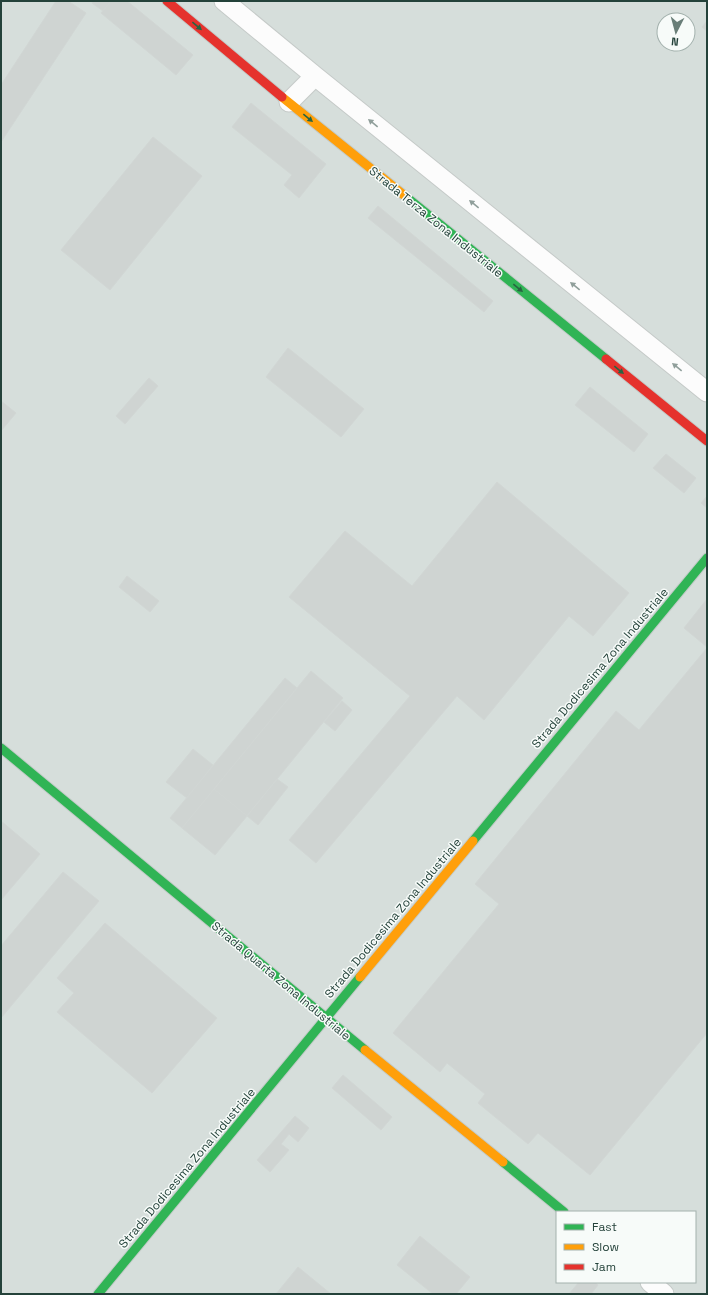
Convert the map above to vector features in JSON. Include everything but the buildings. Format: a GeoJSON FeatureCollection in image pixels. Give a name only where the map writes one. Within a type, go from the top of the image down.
{"type":"FeatureCollection","features":[{"type":"Feature","properties":{"kind":"street","name":"Strada Terza Zona Industriale"},"geometry":{"type":"LineString","coordinates":[[168,1],[289,102],[707,441]]}},
{"type":"Feature","properties":{"kind":"street"},"geometry":{"type":"LineString","coordinates":[[224,1],[707,392]]}},
{"type":"Feature","properties":{"kind":"street"},"geometry":{"type":"LineString","coordinates":[[289,102],[315,76]]}},
{"type":"Feature","properties":{"kind":"street","name":"Strada Dodicesima Zona Industriale"},"geometry":{"type":"LineString","coordinates":[[98,1294],[707,558]]}},
{"type":"Feature","properties":{"kind":"street","name":"Strada Quarta Zona Industriale"},"geometry":{"type":"LineString","coordinates":[[1,748],[326,1018],[563,1211]]}},
{"type":"Feature","properties":{"kind":"street"},"geometry":{"type":"LineString","coordinates":[[651,1283],[664,1294]]}},
{"type":"Feature","properties":{"kind":"shaded area"},"geometry":{"type":"Polygon","coordinates":[[[1,1],[707,1],[707,1294],[1,1294],[1,1]]]}},
{"type":"Feature","properties":{"kind":"traffic: fast"},"geometry":{"type":"LineString","coordinates":[[405,196],[606,359]]}},
{"type":"Feature","properties":{"kind":"traffic: fast"},"geometry":{"type":"LineString","coordinates":[[473,841],[707,558]]}},
{"type":"Feature","properties":{"kind":"traffic: fast"},"geometry":{"type":"LineString","coordinates":[[1,748],[365,1050]]}},
{"type":"Feature","properties":{"kind":"traffic: fast"},"geometry":{"type":"LineString","coordinates":[[98,1294],[360,977]]}},
{"type":"Feature","properties":{"kind":"traffic: fast"},"geometry":{"type":"LineString","coordinates":[[503,1162],[563,1211]]}},
{"type":"Feature","properties":{"kind":"traffic: slow"},"geometry":{"type":"LineString","coordinates":[[282,97],[405,196]]}},
{"type":"Feature","properties":{"kind":"traffic: slow"},"geometry":{"type":"LineString","coordinates":[[360,977],[473,841]]}},
{"type":"Feature","properties":{"kind":"traffic: slow"},"geometry":{"type":"LineString","coordinates":[[365,1050],[503,1162]]}},
{"type":"Feature","properties":{"kind":"traffic: jam"},"geometry":{"type":"LineString","coordinates":[[167,1],[282,97]]}},
{"type":"Feature","properties":{"kind":"traffic: jam"},"geometry":{"type":"LineString","coordinates":[[606,359],[707,441]]}}]}
